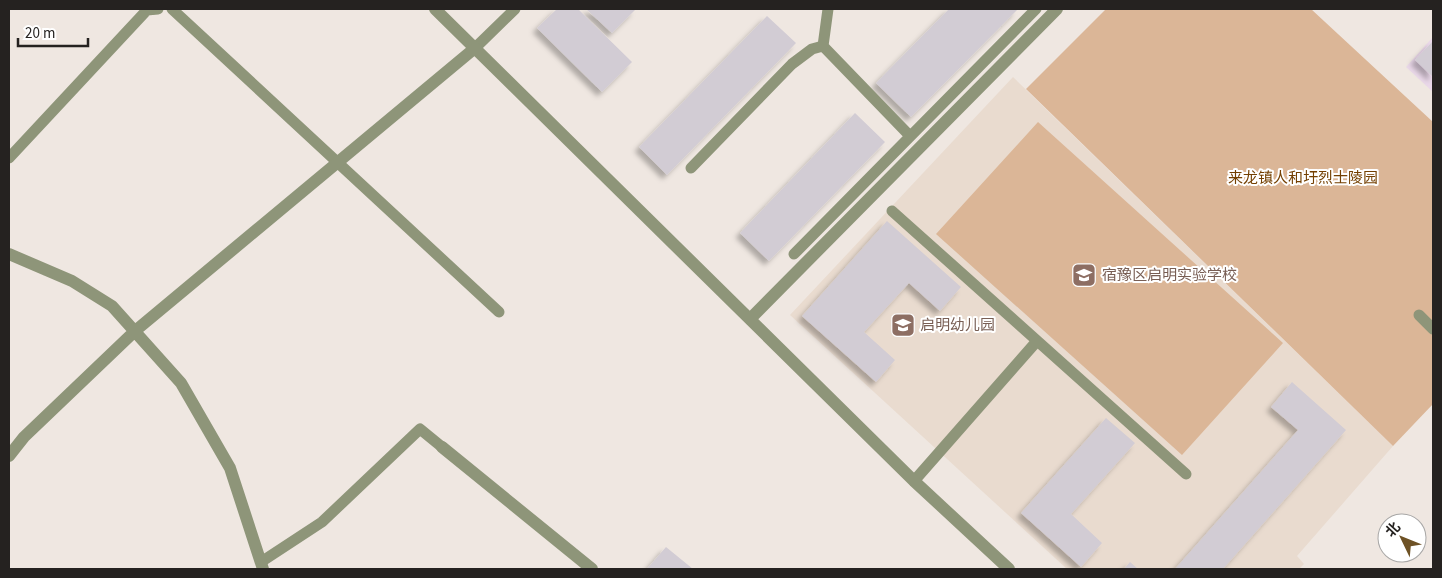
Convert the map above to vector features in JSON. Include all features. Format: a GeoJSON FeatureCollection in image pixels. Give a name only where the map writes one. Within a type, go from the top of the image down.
{"type":"FeatureCollection","features":[{"type":"Feature","properties":{"kind":"street"},"geometry":{"type":"LineString","coordinates":[[435,9],[914,481],[1009,569]]}},
{"type":"Feature","properties":{"kind":"street"},"geometry":{"type":"LineString","coordinates":[[750,319],[1057,9]]}},
{"type":"Feature","properties":{"kind":"street"},"geometry":{"type":"LineString","coordinates":[[9,456],[24,436],[136,331],[475,48]]}},
{"type":"Feature","properties":{"kind":"street"},"geometry":{"type":"LineString","coordinates":[[9,254],[72,281],[112,306],[181,384],[230,468],[262,565]]}},
{"type":"Feature","properties":{"kind":"street"},"geometry":{"type":"LineString","coordinates":[[442,448],[592,569]]}},
{"type":"Feature","properties":{"kind":"lane"},"geometry":{"type":"LineString","coordinates":[[9,158],[147,10],[158,9]]}},
{"type":"Feature","properties":{"kind":"lane"},"geometry":{"type":"LineString","coordinates":[[172,9],[499,312]]}},
{"type":"Feature","properties":{"kind":"lane"},"geometry":{"type":"LineString","coordinates":[[475,48],[515,9]]}},
{"type":"Feature","properties":{"kind":"lane"},"geometry":{"type":"LineString","coordinates":[[823,46],[828,9]]}},
{"type":"Feature","properties":{"kind":"lane"},"geometry":{"type":"LineString","coordinates":[[794,254],[1036,9]]}},
{"type":"Feature","properties":{"kind":"lane"},"geometry":{"type":"LineString","coordinates":[[823,46],[910,136]]}},
{"type":"Feature","properties":{"kind":"lane"},"geometry":{"type":"LineString","coordinates":[[691,168],[792,64],[812,49],[823,46]]}},
{"type":"Feature","properties":{"kind":"lane"},"geometry":{"type":"LineString","coordinates":[[892,212],[1186,474]]}},
{"type":"Feature","properties":{"kind":"lane"},"geometry":{"type":"LineString","coordinates":[[1419,316],[1433,329]]}},
{"type":"Feature","properties":{"kind":"lane"},"geometry":{"type":"LineString","coordinates":[[914,481],[1037,341]]}},
{"type":"Feature","properties":{"kind":"lane"},"geometry":{"type":"LineString","coordinates":[[262,565],[322,522],[420,429],[442,448]]}},
{"type":"Feature","properties":{"kind":"shaded area"},"geometry":{"type":"Polygon","coordinates":[[[1433,37],[1433,92],[1406,67],[1433,37]]]}},
{"type":"Feature","properties":{"kind":"shaded area","name":"宿豫区启明实验学校"},"geometry":{"type":"Polygon","coordinates":[[[1013,77],[1393,446],[1297,556],[1304,564],[1299,569],[1067,569],[790,315],[1013,77]]]}},
{"type":"Feature","properties":{"kind":"green space","name":"来龙镇人和圩烈士陵园"},"geometry":{"type":"Polygon","coordinates":[[[1106,9],[1311,9],[1433,122],[1433,404],[1393,446],[1026,89],[1106,9]]]}},
{"type":"Feature","properties":{"kind":"green space"},"geometry":{"type":"Polygon","coordinates":[[[1038,122],[1283,343],[1182,455],[936,234],[1038,122]]]}},
{"type":"Feature","properties":{"kind":"building"},"geometry":{"type":"Polygon","coordinates":[[[557,9],[578,9],[632,62],[602,92],[537,28],[557,9]]]}},
{"type":"Feature","properties":{"kind":"building"},"geometry":{"type":"Polygon","coordinates":[[[586,9],[636,9],[612,33],[586,9]]]}},
{"type":"Feature","properties":{"kind":"building"},"geometry":{"type":"Polygon","coordinates":[[[949,9],[1018,9],[911,117],[876,83],[949,9]]]}},
{"type":"Feature","properties":{"kind":"building"},"geometry":{"type":"Polygon","coordinates":[[[767,16],[796,43],[667,175],[639,147],[767,16]]]}},
{"type":"Feature","properties":{"kind":"building"},"geometry":{"type":"Polygon","coordinates":[[[1433,41],[1433,77],[1415,60],[1433,41]]]}},
{"type":"Feature","properties":{"kind":"building"},"geometry":{"type":"Polygon","coordinates":[[[855,113],[885,142],[769,261],[740,233],[855,113]]]}},
{"type":"Feature","properties":{"kind":"building"},"geometry":{"type":"Polygon","coordinates":[[[887,221],[961,287],[940,311],[909,283],[864,332],[895,360],[876,382],[802,316],[887,221]]]}},
{"type":"Feature","properties":{"kind":"building"},"geometry":{"type":"Polygon","coordinates":[[[1292,382],[1346,430],[1223,569],[1175,569],[1298,430],[1271,407],[1292,382]]]}},
{"type":"Feature","properties":{"kind":"building"},"geometry":{"type":"Polygon","coordinates":[[[1106,418],[1135,443],[1071,514],[1102,543],[1081,567],[1021,513],[1106,418]]]}},
{"type":"Feature","properties":{"kind":"building"},"geometry":{"type":"Polygon","coordinates":[[[666,547],[693,569],[647,569],[666,547]]]}},
{"type":"Feature","properties":{"kind":"building"},"geometry":{"type":"Polygon","coordinates":[[[1130,562],[1138,569],[1124,569],[1130,562]]]}},
{"type":"Feature","properties":{"kind":"place","name":"宿豫区启明实验学校"},"geometry":{"type":"Point","coordinates":[1084,275]}},
{"type":"Feature","properties":{"kind":"place","name":"启明幼儿园"},"geometry":{"type":"Point","coordinates":[903,325]}}]}
